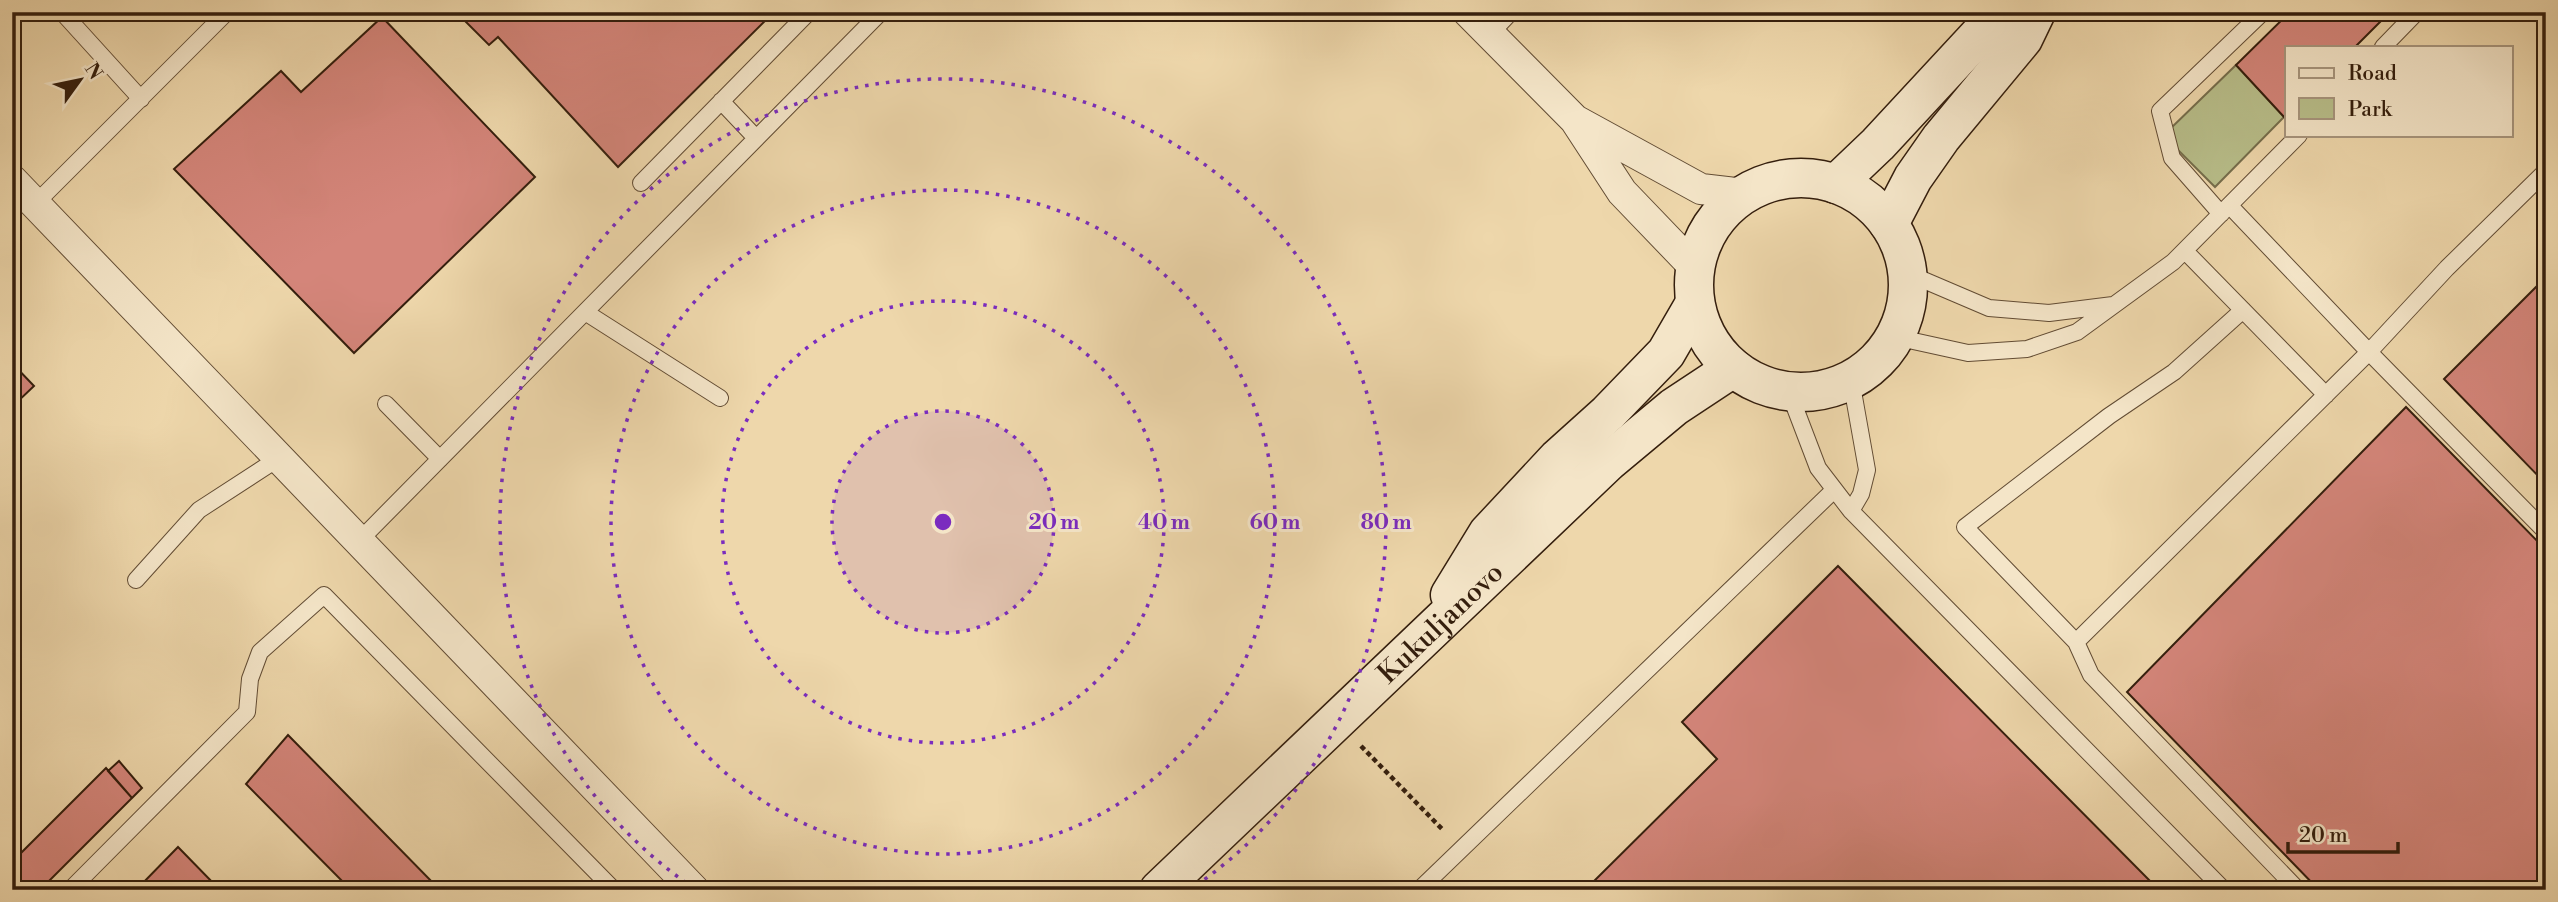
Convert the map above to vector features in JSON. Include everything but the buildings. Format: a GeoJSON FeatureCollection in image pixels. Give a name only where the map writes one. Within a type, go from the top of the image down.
{"type":"FeatureCollection","features":[{"type":"Feature","properties":{"kind":"main road"},"geometry":{"type":"LineString","coordinates":[[1836,184],[1878,144],[1994,19],[2006,12]]}},
{"type":"Feature","properties":{"kind":"main road"},"geometry":{"type":"LineString","coordinates":[[1889,223],[1913,178],[1977,92],[2023,39],[2036,12]]}},
{"type":"Feature","properties":{"kind":"main road"},"geometry":{"type":"LineString","coordinates":[[1428,634],[1488,533],[1558,458],[1608,413],[1666,353],[1695,286],[1704,239],[1721,214],[1744,194],[1773,181],[1805,178],[1836,184],[1866,199],[1889,223],[1901,247],[1907,273],[1908,295],[1895,337],[1876,361],[1851,380],[1832,388],[1789,392],[1759,384],[1733,368],[1709,340],[1695,286]]}},
{"type":"Feature","properties":{"kind":"main road","name":"Kukuljanovo"},"geometry":{"type":"LineString","coordinates":[[1159,890],[1608,461],[1674,407],[1733,368]]}},
{"type":"Feature","properties":{"kind":"street"},"geometry":{"type":"LineString","coordinates":[[1468,12],[1575,120],[1622,192],[1695,286]]}},
{"type":"Feature","properties":{"kind":"street"},"geometry":{"type":"LineString","coordinates":[[1575,120],[1701,189],[1744,194]]}},
{"type":"Feature","properties":{"kind":"street"},"geometry":{"type":"LineString","coordinates":[[13,182],[694,890]]}},
{"type":"Feature","properties":{"kind":"lane"},"geometry":{"type":"LineString","coordinates":[[62,12],[141,99]]}},
{"type":"Feature","properties":{"kind":"lane"},"geometry":{"type":"LineString","coordinates":[[35,204],[227,12]]}},
{"type":"Feature","properties":{"kind":"lane"},"geometry":{"type":"LineString","coordinates":[[642,183],[809,12]]}},
{"type":"Feature","properties":{"kind":"lane"},"geometry":{"type":"LineString","coordinates":[[1490,34],[1511,12]]}},
{"type":"Feature","properties":{"kind":"lane"},"geometry":{"type":"LineString","coordinates":[[2263,12],[2160,111],[2172,159],[2369,352],[2546,532]]}},
{"type":"Feature","properties":{"kind":"lane"},"geometry":{"type":"LineString","coordinates":[[2384,46],[2417,12]]}},
{"type":"Feature","properties":{"kind":"lane"},"geometry":{"type":"LineString","coordinates":[[359,541],[880,13]]}},
{"type":"Feature","properties":{"kind":"lane"},"geometry":{"type":"LineString","coordinates":[[721,101],[756,138]]}},
{"type":"Feature","properties":{"kind":"lane"},"geometry":{"type":"LineString","coordinates":[[1895,337],[1968,353],[2027,349],[2077,332],[2173,262],[2299,136]]}},
{"type":"Feature","properties":{"kind":"lane"},"geometry":{"type":"LineString","coordinates":[[2077,642],[2369,352],[2447,268],[2546,171]]}},
{"type":"Feature","properties":{"kind":"lane"},"geometry":{"type":"LineString","coordinates":[[2185,251],[2326,395]]}},
{"type":"Feature","properties":{"kind":"lane"},"geometry":{"type":"LineString","coordinates":[[1907,273],[1989,308],[2049,313],[2115,305]]}},
{"type":"Feature","properties":{"kind":"lane"},"geometry":{"type":"LineString","coordinates":[[2243,310],[2174,372],[2109,416],[1965,527],[2077,642],[2091,675],[2298,890]]}},
{"type":"Feature","properties":{"kind":"lane"},"geometry":{"type":"LineString","coordinates":[[585,312],[720,398]]}},
{"type":"Feature","properties":{"kind":"lane"},"geometry":{"type":"LineString","coordinates":[[1851,380],[1867,470],[1861,494],[1852,511]]}},
{"type":"Feature","properties":{"kind":"lane"},"geometry":{"type":"LineString","coordinates":[[1789,392],[1818,468],[1852,511],[2224,890]]}},
{"type":"Feature","properties":{"kind":"lane"},"geometry":{"type":"LineString","coordinates":[[386,404],[440,459]]}},
{"type":"Feature","properties":{"kind":"lane"},"geometry":{"type":"LineString","coordinates":[[136,580],[199,510],[279,458]]}},
{"type":"Feature","properties":{"kind":"lane"},"geometry":{"type":"LineString","coordinates":[[1419,890],[1834,490]]}},
{"type":"Feature","properties":{"kind":"lane"},"geometry":{"type":"LineString","coordinates":[[70,890],[247,712],[250,680],[260,652],[324,595],[614,890]]}},
{"type":"Feature","properties":{"kind":"path"},"geometry":{"type":"LineString","coordinates":[[1360,746],[1461,849]]}},
{"type":"Feature","properties":{"kind":"green space"},"geometry":{"type":"Polygon","coordinates":[[[2236,65],[2284,117],[2215,187],[2178,150],[2170,129],[2236,65]]]}}]}
